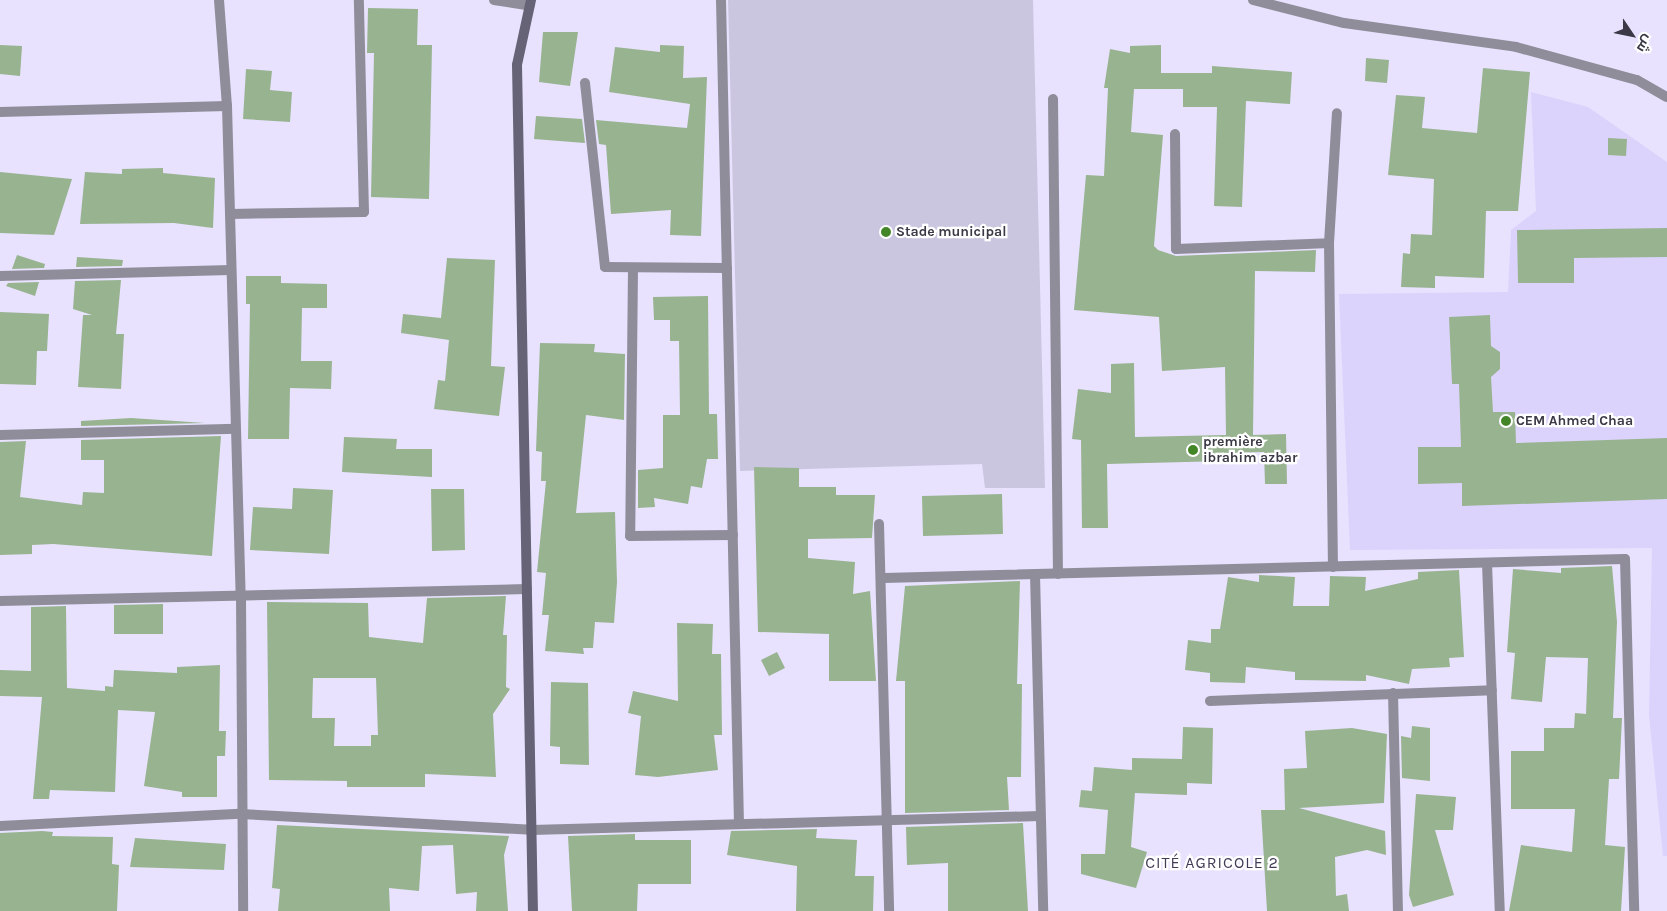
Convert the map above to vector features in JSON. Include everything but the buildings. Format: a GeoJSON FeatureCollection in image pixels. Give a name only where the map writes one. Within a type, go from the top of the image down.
{"type":"FeatureCollection","features":[{"type":"Feature","properties":{"kind":"main road"},"geometry":{"type":"LineString","coordinates":[[530,3],[518,65],[532,911]]}},
{"type":"Feature","properties":{"kind":"street"},"geometry":{"type":"LineString","coordinates":[[219,0],[227,106],[241,598],[240,814],[242,911]]}},
{"type":"Feature","properties":{"kind":"street"},"geometry":{"type":"LineString","coordinates":[[230,214],[364,212],[359,0]]}},
{"type":"Feature","properties":{"kind":"street"},"geometry":{"type":"LineString","coordinates":[[494,0],[530,3]]}},
{"type":"Feature","properties":{"kind":"street"},"geometry":{"type":"LineString","coordinates":[[721,0],[739,824]]}},
{"type":"Feature","properties":{"kind":"street"},"geometry":{"type":"LineString","coordinates":[[1254,0],[1344,23],[1516,47],[1637,80],[1667,97]]}},
{"type":"Feature","properties":{"kind":"street"},"geometry":{"type":"LineString","coordinates":[[585,83],[605,266],[633,268],[727,268]]}},
{"type":"Feature","properties":{"kind":"street"},"geometry":{"type":"LineString","coordinates":[[1053,98],[1058,574]]}},
{"type":"Feature","properties":{"kind":"street"},"geometry":{"type":"LineString","coordinates":[[0,112],[227,106]]}},
{"type":"Feature","properties":{"kind":"street"},"geometry":{"type":"LineString","coordinates":[[1333,567],[1329,243],[1337,114]]}},
{"type":"Feature","properties":{"kind":"street"},"geometry":{"type":"LineString","coordinates":[[1175,134],[1176,249],[1329,243]]}},
{"type":"Feature","properties":{"kind":"street"},"geometry":{"type":"LineString","coordinates":[[633,268],[630,536],[733,536]]}},
{"type":"Feature","properties":{"kind":"street"},"geometry":{"type":"LineString","coordinates":[[0,276],[232,270]]}},
{"type":"Feature","properties":{"kind":"street"},"geometry":{"type":"LineString","coordinates":[[0,434],[236,429]]}},
{"type":"Feature","properties":{"kind":"street"},"geometry":{"type":"LineString","coordinates":[[880,524],[884,578],[889,911]]}},
{"type":"Feature","properties":{"kind":"street"},"geometry":{"type":"LineString","coordinates":[[884,578],[1626,559],[1634,911]]}},
{"type":"Feature","properties":{"kind":"street"},"geometry":{"type":"LineString","coordinates":[[1487,563],[1500,911]]}},
{"type":"Feature","properties":{"kind":"street"},"geometry":{"type":"LineString","coordinates":[[1035,574],[1043,911]]}},
{"type":"Feature","properties":{"kind":"street"},"geometry":{"type":"LineString","coordinates":[[0,601],[241,598],[527,590]]}},
{"type":"Feature","properties":{"kind":"street"},"geometry":{"type":"LineString","coordinates":[[1210,701],[1492,690]]}},
{"type":"Feature","properties":{"kind":"street"},"geometry":{"type":"LineString","coordinates":[[1393,693],[1398,911]]}},
{"type":"Feature","properties":{"kind":"street"},"geometry":{"type":"LineString","coordinates":[[0,826],[240,814],[532,830],[1040,816]]}},
{"type":"Feature","properties":{"kind":"shaded area","name":"Stade municipal"},"geometry":{"type":"Polygon","coordinates":[[[728,0],[1033,0],[1045,488],[985,488],[982,464],[740,471],[728,0]]]}},
{"type":"Feature","properties":{"kind":"shaded area","name":"CEM Ahmed Chaa"},"geometry":{"type":"Polygon","coordinates":[[[1531,92],[1588,107],[1667,162],[1667,856],[1663,856],[1649,715],[1652,548],[1350,550],[1339,294],[1508,292],[1511,230],[1536,211],[1531,92]]]}},
{"type":"Feature","properties":{"kind":"place","name":"Stade municipal"},"geometry":{"type":"Point","coordinates":[886,232]}},
{"type":"Feature","properties":{"kind":"place","name":"CEM Ahmed Chaa"},"geometry":{"type":"Point","coordinates":[1506,421]}},
{"type":"Feature","properties":{"kind":"place","name":"première ibrahim azbar"},"geometry":{"type":"Point","coordinates":[1193,450]}},
{"type":"Feature","properties":{"kind":"district","name":"CITÉ AGRICOLE 2"},"geometry":{"type":"Point","coordinates":[1212,863]}}]}
